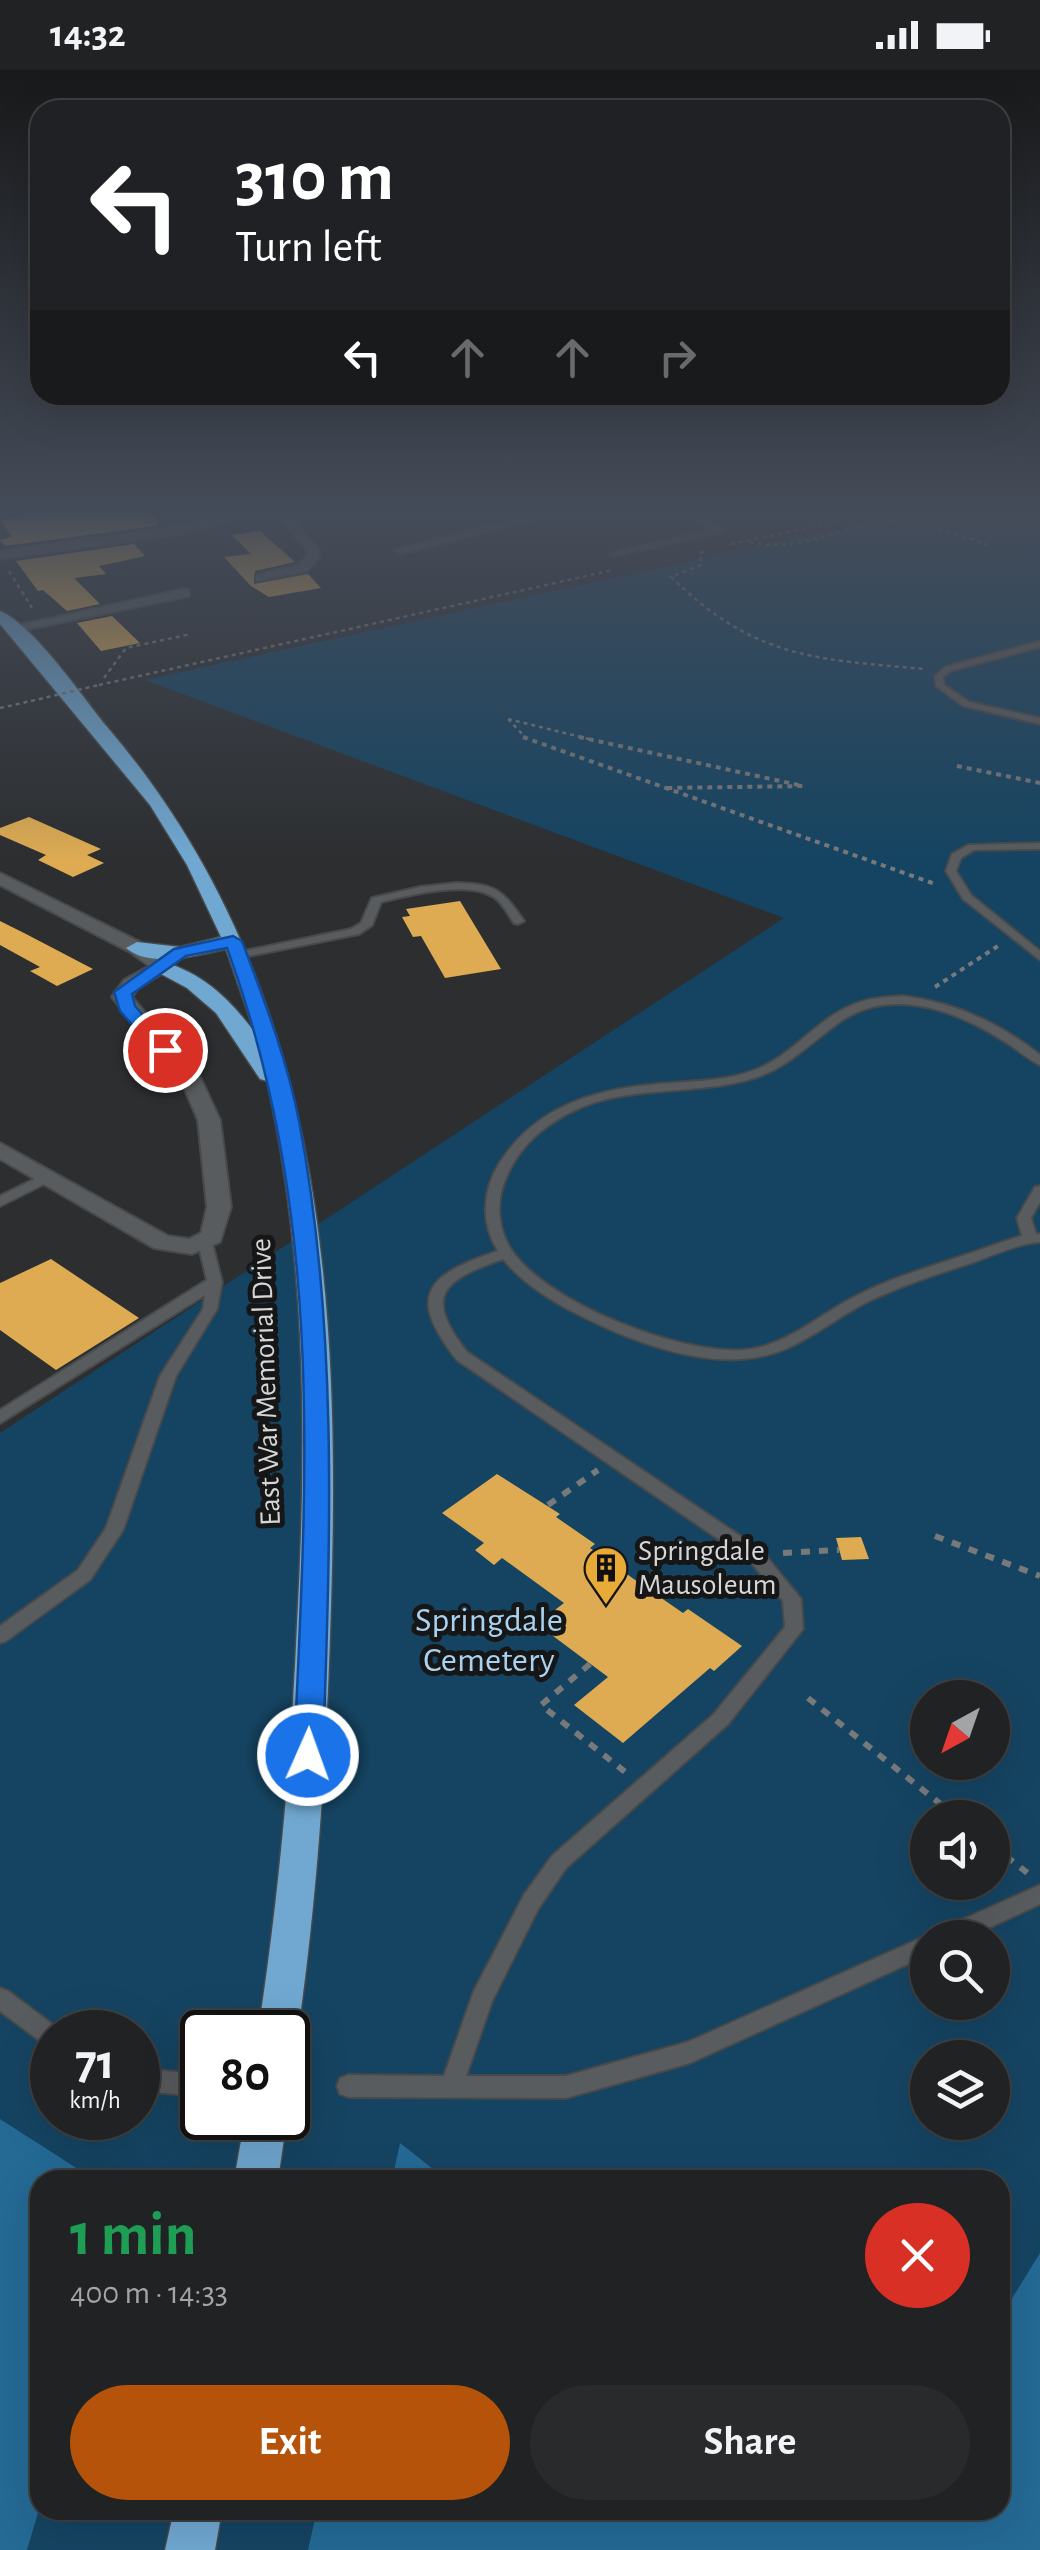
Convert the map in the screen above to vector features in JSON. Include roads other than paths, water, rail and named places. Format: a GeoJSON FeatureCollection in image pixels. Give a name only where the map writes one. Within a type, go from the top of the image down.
{"type":"FeatureCollection","features":[{"type":"Feature","properties":{"kind":"highway","name":"East War Memorial Drive"},"geometry":{"type":"LineString","coordinates":[[15,630],[148,788],[197,865],[236,948],[264,1025],[290,1128],[314,1320],[318,1494],[308,1755],[280,2010]]}},
{"type":"Feature","properties":{"kind":"highway"},"geometry":{"type":"LineString","coordinates":[[137,948],[180,952],[236,948]]}},
{"type":"Feature","properties":{"kind":"highway"},"geometry":{"type":"LineString","coordinates":[[159,967],[180,952]]}},
{"type":"Feature","properties":{"kind":"highway"},"geometry":{"type":"LineString","coordinates":[[159,967],[188,976],[225,1009],[262,1063],[290,1128]]}},
{"type":"Feature","properties":{"kind":"highway"},"geometry":{"type":"LineString","coordinates":[[258,2170],[262,2140]]}},
{"type":"Feature","properties":{"kind":"highway"},"geometry":{"type":"LineString","coordinates":[[190,2550],[196,2520]]}},
{"type":"Feature","properties":{"kind":"street"},"geometry":{"type":"LineString","coordinates":[[0,878],[137,948],[159,967],[131,984],[122,997],[193,1084],[210,1120],[219,1207],[216,1232],[205,1242],[184,1248],[162,1244],[0,1150]]}},
{"type":"Feature","properties":{"kind":"lane"},"geometry":{"type":"LineString","coordinates":[[1040,644],[958,665],[939,676],[940,686],[966,704],[1040,721]]}},
{"type":"Feature","properties":{"kind":"lane"},"geometry":{"type":"LineString","coordinates":[[1040,846],[972,847],[956,856],[951,871],[967,897],[1012,939],[1040,957]]}},
{"type":"Feature","properties":{"kind":"lane"},"geometry":{"type":"LineString","coordinates":[[236,948],[355,932],[366,925],[376,900],[404,892],[476,887],[500,896],[518,921]]}},
{"type":"Feature","properties":{"kind":"lane"},"geometry":{"type":"LineString","coordinates":[[1040,1061],[964,1017],[900,1000],[872,1003],[831,1019],[786,1059],[755,1075],[607,1093],[573,1106],[521,1142],[502,1164],[494,1187],[492,1218],[504,1254],[575,1307],[678,1347],[728,1356],[766,1351],[914,1276],[1035,1238],[1024,1218],[1040,1190]]}},
{"type":"Feature","properties":{"kind":"lane"},"geometry":{"type":"LineString","coordinates":[[0,1202],[47,1177]]}},
{"type":"Feature","properties":{"kind":"lane"},"geometry":{"type":"LineString","coordinates":[[0,1636],[68,1588],[102,1553],[114,1530],[168,1376],[210,1309],[215,1282],[205,1242]]}},
{"type":"Feature","properties":{"kind":"lane"},"geometry":{"type":"LineString","coordinates":[[451,2088],[482,1998],[531,1902],[559,1862],[721,1719],[794,1630],[792,1600],[755,1555],[462,1356],[438,1329],[434,1298],[444,1281],[459,1268],[504,1254]]}},
{"type":"Feature","properties":{"kind":"lane"},"geometry":{"type":"LineString","coordinates":[[0,1417],[215,1282]]}},
{"type":"Feature","properties":{"kind":"lane"},"geometry":{"type":"LineString","coordinates":[[983,1920],[1040,1894]]}},
{"type":"Feature","properties":{"kind":"lane"},"geometry":{"type":"LineString","coordinates":[[348,2086],[566,2088],[690,2052],[910,1953]]}},
{"type":"Feature","properties":{"kind":"lane"},"geometry":{"type":"LineString","coordinates":[[0,1998],[30,2020]]}},
{"type":"Feature","properties":{"kind":"place","name":"Springdale Mausoleum"},"geometry":{"type":"Point","coordinates":[606,1606]}},
{"type":"Feature","properties":{"kind":"park label","name":"Springdale Cemetery"},"geometry":{"type":"Point","coordinates":[489,1640]}}]}
